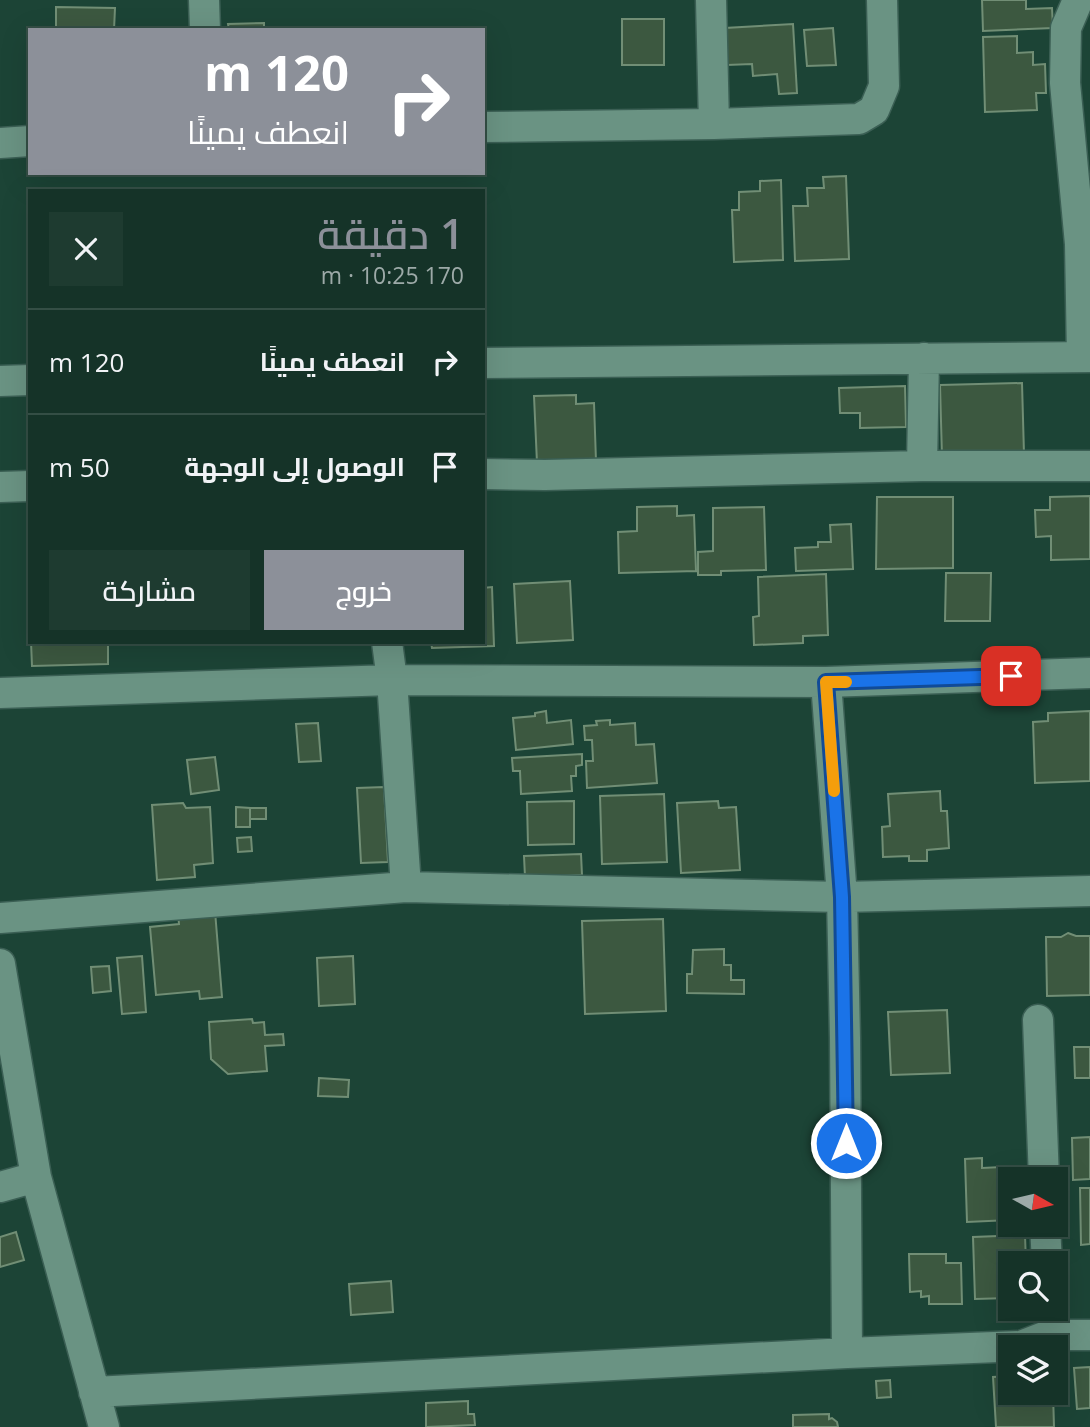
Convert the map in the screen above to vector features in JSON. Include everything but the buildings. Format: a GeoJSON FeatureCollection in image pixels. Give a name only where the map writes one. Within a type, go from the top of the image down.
{"type":"FeatureCollection","features":[{"type":"Feature","properties":{"kind":"street"},"geometry":{"type":"LineString","coordinates":[[204,0],[205,28]]}},
{"type":"Feature","properties":{"kind":"street"},"geometry":{"type":"LineString","coordinates":[[711,0],[713,124]]}},
{"type":"Feature","properties":{"kind":"street"},"geometry":{"type":"LineString","coordinates":[[485,127],[859,119],[874,110],[884,86],[882,0]]}},
{"type":"Feature","properties":{"kind":"street"},"geometry":{"type":"LineString","coordinates":[[485,363],[1086,357],[1080,244],[1065,83],[1066,28],[1082,1]]}},
{"type":"Feature","properties":{"kind":"street"},"geometry":{"type":"LineString","coordinates":[[0,143],[28,141]]}},
{"type":"Feature","properties":{"kind":"street"},"geometry":{"type":"LineString","coordinates":[[922,466],[924,358]]}},
{"type":"Feature","properties":{"kind":"street"},"geometry":{"type":"LineString","coordinates":[[0,380],[28,380]]}},
{"type":"Feature","properties":{"kind":"street"},"geometry":{"type":"LineString","coordinates":[[485,474],[922,466],[1090,466]]}},
{"type":"Feature","properties":{"kind":"street"},"geometry":{"type":"LineString","coordinates":[[0,487],[28,486]]}},
{"type":"Feature","properties":{"kind":"street"},"geometry":{"type":"LineString","coordinates":[[387,644],[406,887]]}},
{"type":"Feature","properties":{"kind":"street"},"geometry":{"type":"LineString","coordinates":[[0,693],[392,680],[826,682],[1090,673]]}},
{"type":"Feature","properties":{"kind":"street"},"geometry":{"type":"LineString","coordinates":[[826,682],[842,897],[847,1353]]}},
{"type":"Feature","properties":{"kind":"street"},"geometry":{"type":"LineString","coordinates":[[0,918],[406,887],[842,897],[1090,891]]}},
{"type":"Feature","properties":{"kind":"street"},"geometry":{"type":"LineString","coordinates":[[0,964],[36,1177],[104,1427]]}},
{"type":"Feature","properties":{"kind":"street"},"geometry":{"type":"LineString","coordinates":[[1038,1020],[1044,1167]]}},
{"type":"Feature","properties":{"kind":"street"},"geometry":{"type":"LineString","coordinates":[[0,1187],[36,1177]]}},
{"type":"Feature","properties":{"kind":"street"},"geometry":{"type":"LineString","coordinates":[[94,1392],[1021,1346],[1049,1322],[1090,1335]]}},
{"type":"Feature","properties":{"kind":"slow traffic"},"geometry":{"type":"LineString","coordinates":[[834,791],[826,682],[846,682]]}},
{"type":"Feature","properties":{"kind":"route"},"geometry":{"type":"LineString","coordinates":[[846,1143],[842,897],[826,682],[1011,676]]}}]}
